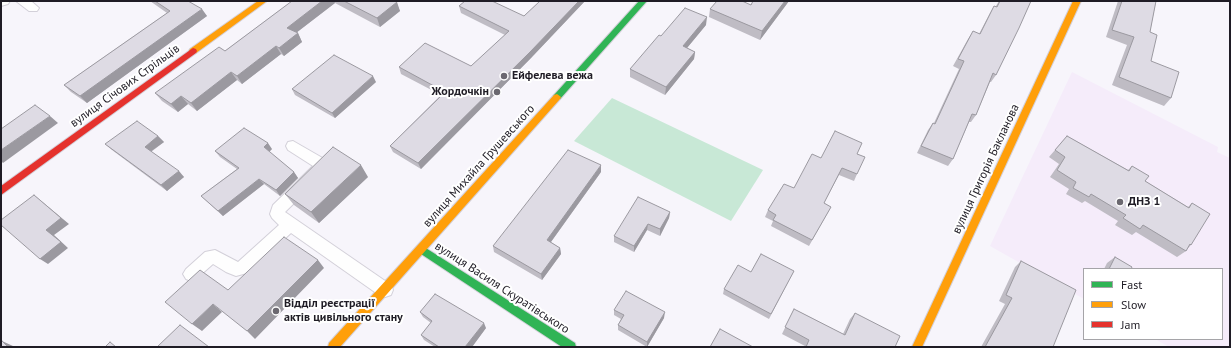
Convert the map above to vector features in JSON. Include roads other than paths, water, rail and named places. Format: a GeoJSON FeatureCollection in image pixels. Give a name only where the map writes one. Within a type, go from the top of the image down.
{"type":"FeatureCollection","features":[{"type":"Feature","properties":{"kind":"street","name":"вулиця Січових Стрільців"},"geometry":{"type":"LineString","coordinates":[[1,191],[263,1]]}},
{"type":"Feature","properties":{"kind":"street","name":"вулиця Михайла Грушевського"},"geometry":{"type":"LineString","coordinates":[[332,347],[385,290],[643,1]]}},
{"type":"Feature","properties":{"kind":"street","name":"вулиця Григорія Бакланова"},"geometry":{"type":"LineString","coordinates":[[916,347],[1077,1]]}},
{"type":"Feature","properties":{"kind":"street","name":"вулиця Василя Скуратівського"},"geometry":{"type":"LineString","coordinates":[[421,249],[571,347]]}},
{"type":"Feature","properties":{"kind":"lane"},"geometry":{"type":"LineString","coordinates":[[22,1],[33,8]]}},
{"type":"Feature","properties":{"kind":"lane"},"geometry":{"type":"LineString","coordinates":[[293,146],[321,164],[318,171],[278,209],[277,214],[385,290]]}},
{"type":"Feature","properties":{"kind":"lane"},"geometry":{"type":"LineString","coordinates":[[191,274],[210,257],[220,259],[236,269],[242,268],[290,224]]}},
{"type":"Feature","properties":{"kind":"place","name":"Ейфелева вежа"},"geometry":{"type":"Point","coordinates":[504,76]}},
{"type":"Feature","properties":{"kind":"place","name":"Жордочкін"},"geometry":{"type":"Point","coordinates":[497,92]}},
{"type":"Feature","properties":{"kind":"place","name":"ДНЗ 1"},"geometry":{"type":"Point","coordinates":[1120,202]}},
{"type":"Feature","properties":{"kind":"place","name":"Відділ реєстрації актів цивільного стану"},"geometry":{"type":"Point","coordinates":[276,311]}}]}
